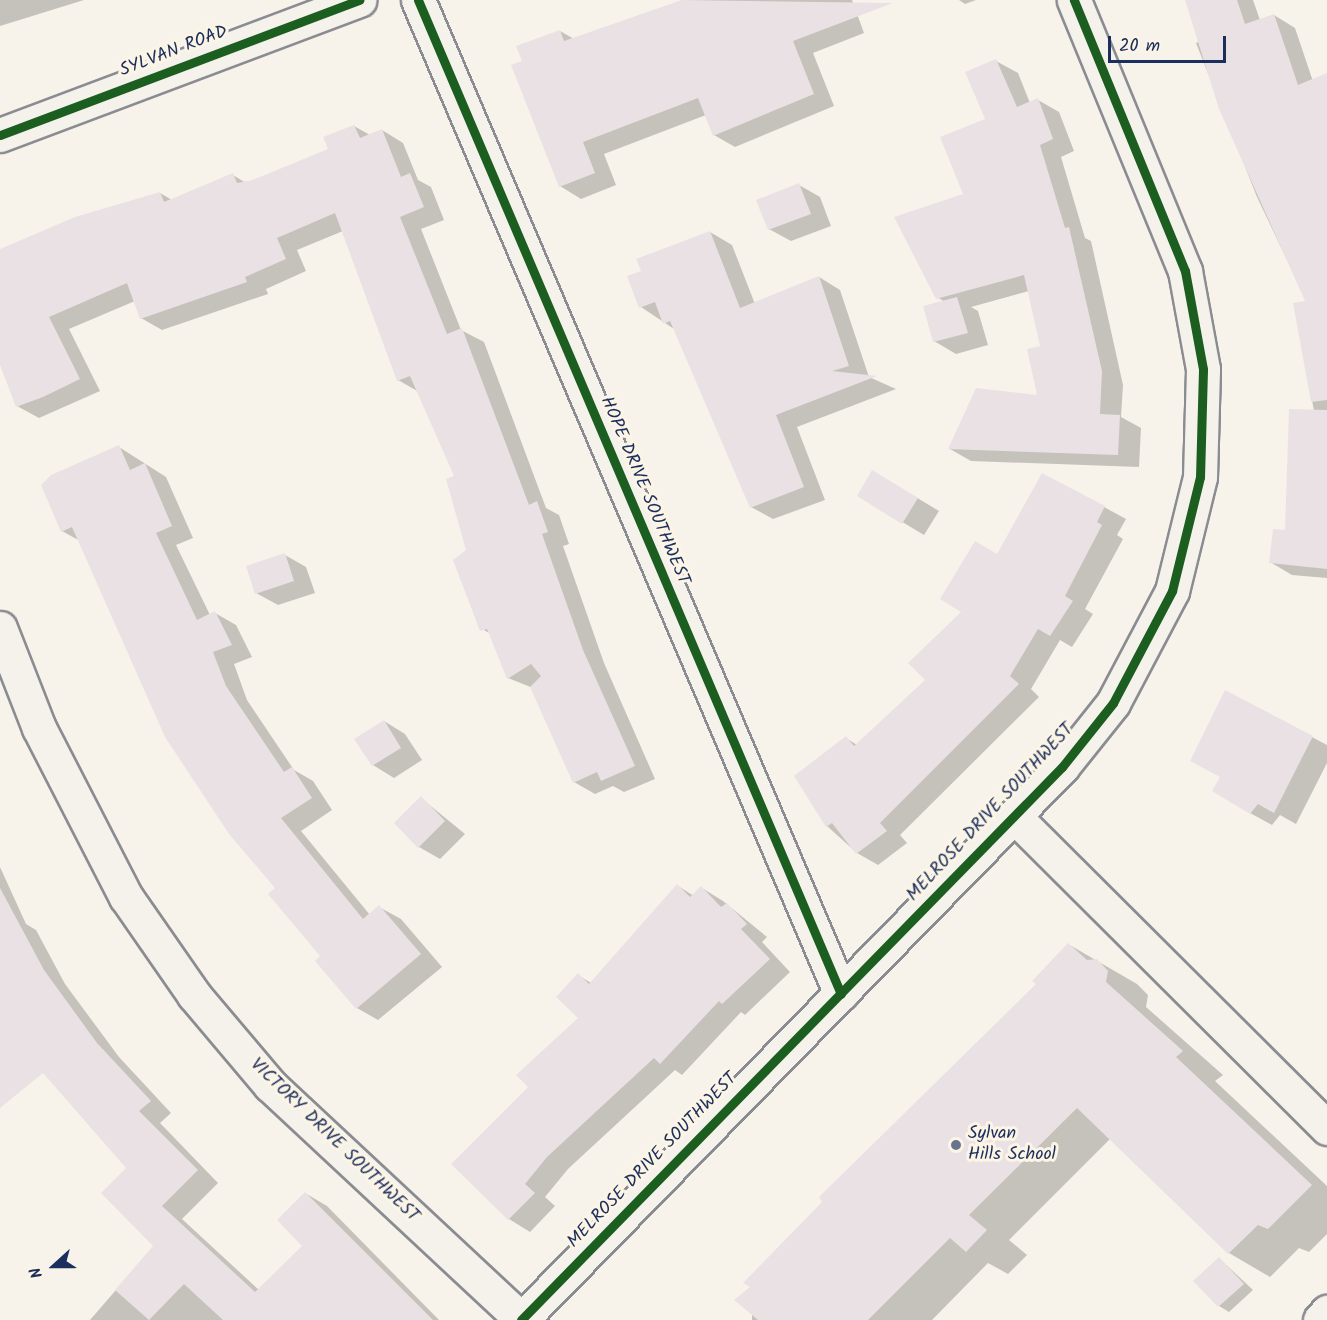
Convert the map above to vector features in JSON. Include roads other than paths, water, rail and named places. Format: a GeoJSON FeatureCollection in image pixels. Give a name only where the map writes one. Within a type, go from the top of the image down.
{"type":"FeatureCollection","features":[{"type":"Feature","properties":{"kind":"street","name":"SYLVAN ROAD"},"geometry":{"type":"LineString","coordinates":[[0,135],[360,0]]}},
{"type":"Feature","properties":{"kind":"street","name":"HOPE DRIVE SOUTHWEST"},"geometry":{"type":"LineString","coordinates":[[418,0],[841,994]]}},
{"type":"Feature","properties":{"kind":"street","name":"MELROSE DRIVE SOUTHWEST"},"geometry":{"type":"LineString","coordinates":[[521,1320],[1014,816],[1113,703],[1172,591],[1200,477],[1203,369],[1185,271],[1074,0]]}},
{"type":"Feature","properties":{"kind":"street","name":"VICTORY DRIVE SOUTHWEST"},"geometry":{"type":"LineString","coordinates":[[0,628],[39,728],[126,897],[194,995],[270,1085],[521,1320]]}},
{"type":"Feature","properties":{"kind":"street"},"geometry":{"type":"LineString","coordinates":[[1014,816],[1327,1128]]}},
{"type":"Feature","properties":{"kind":"street"},"geometry":{"type":"LineString","coordinates":[[1320,1320],[1327,1312]]}},
{"type":"Feature","properties":{"kind":"place","name":"Sylvan Hills School"},"geometry":{"type":"Point","coordinates":[956,1145]}}]}
